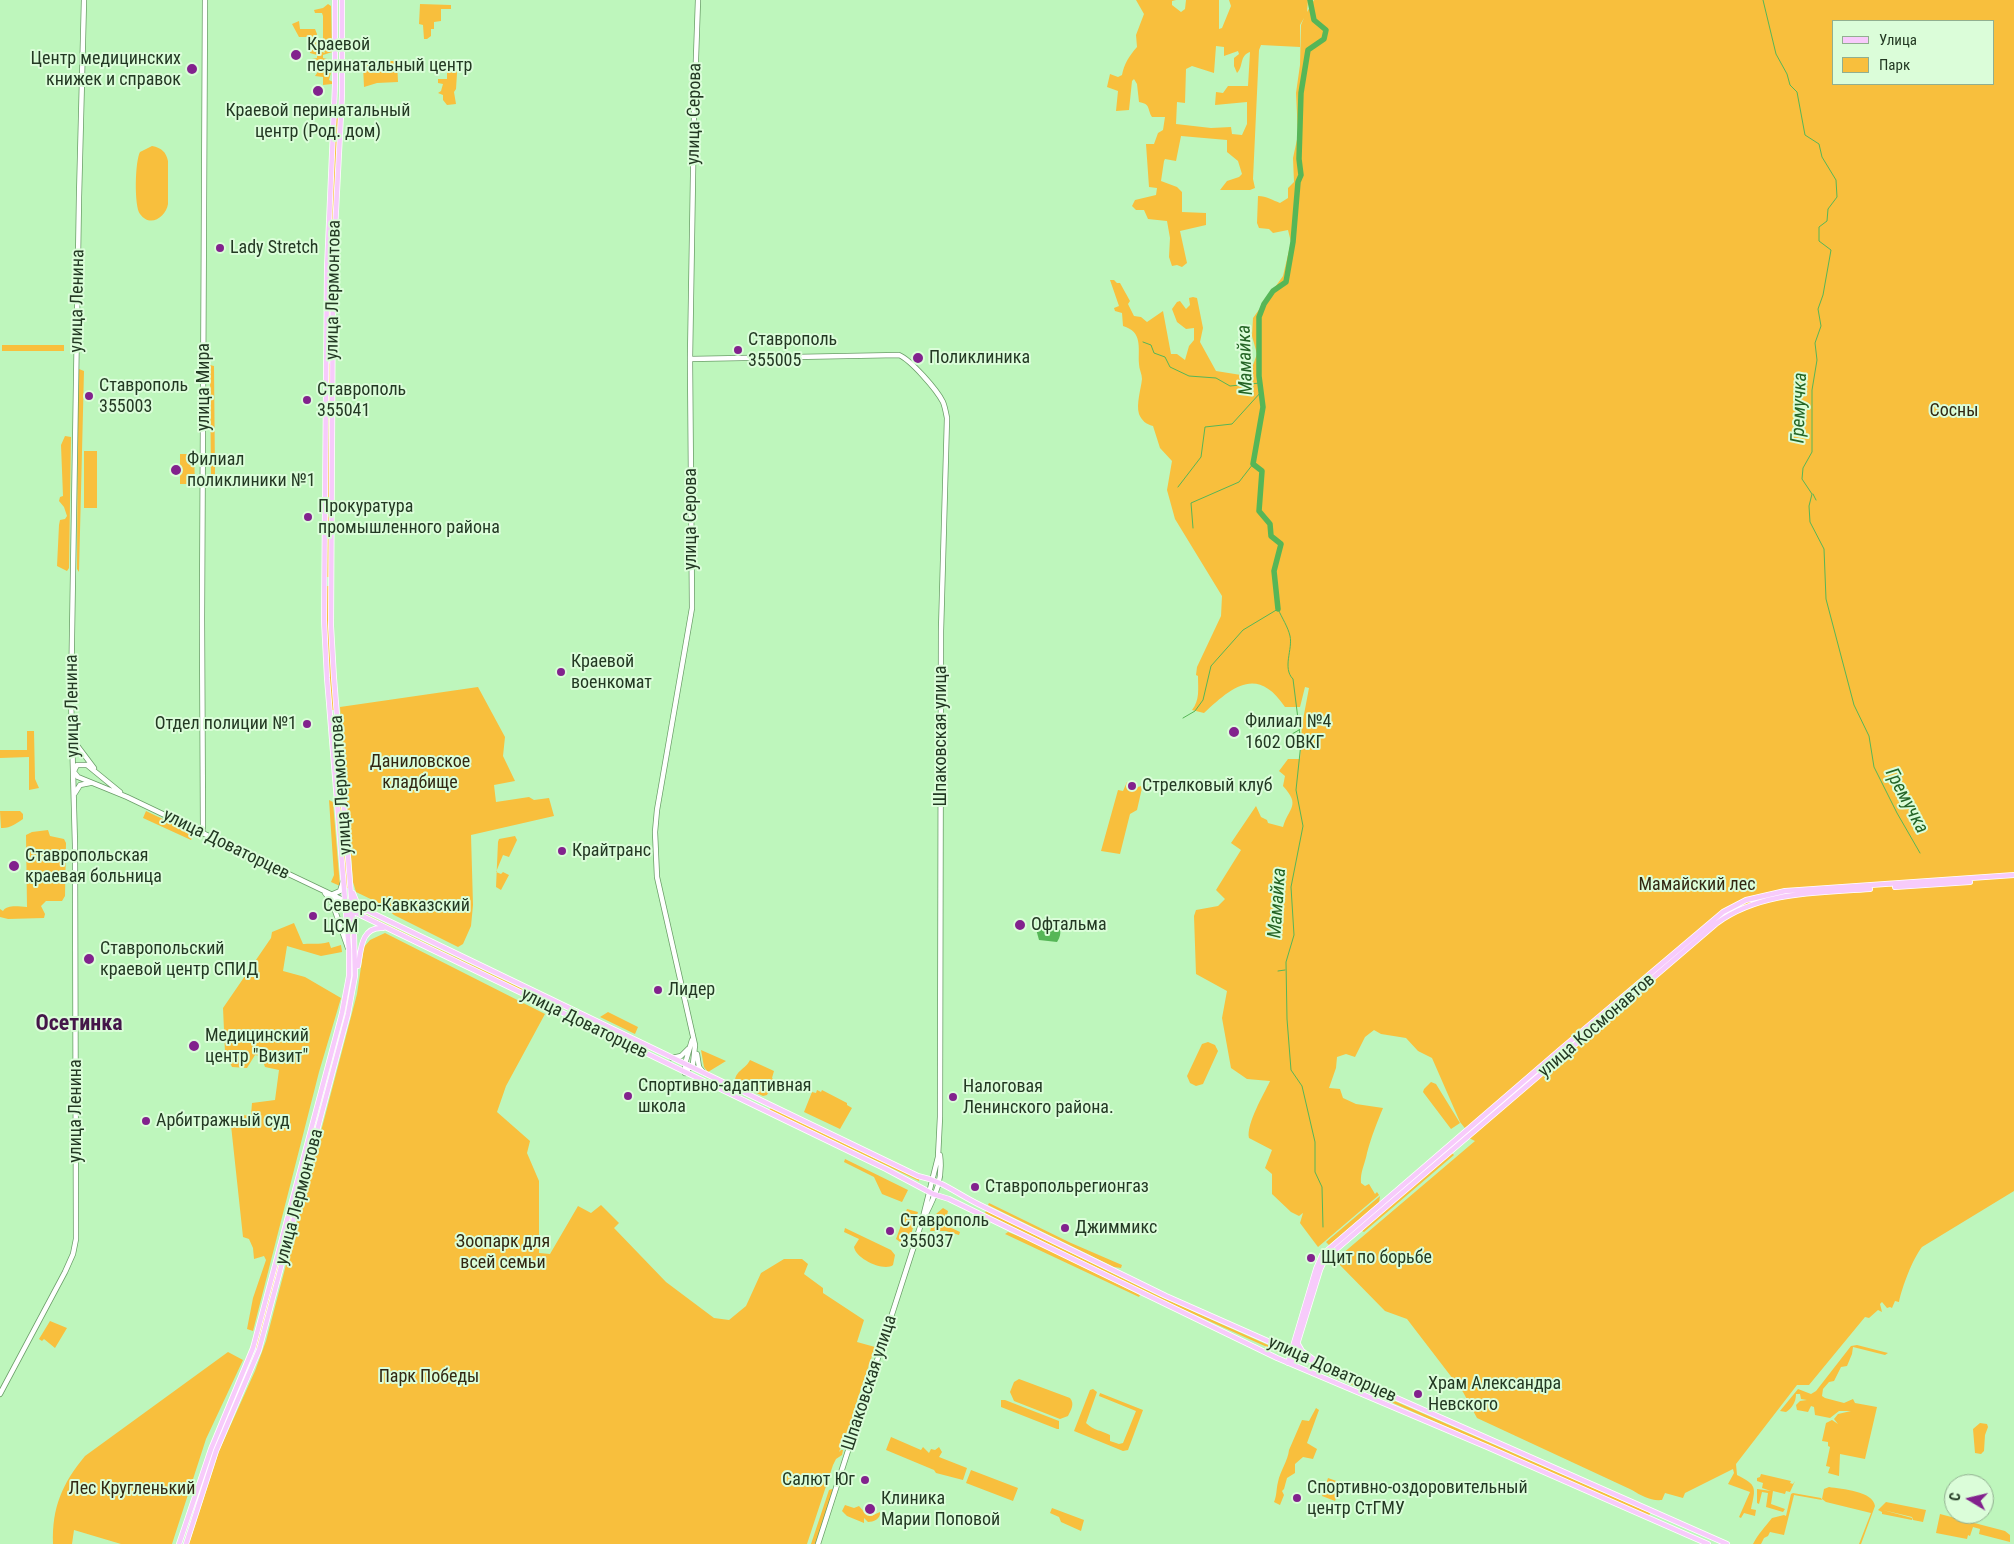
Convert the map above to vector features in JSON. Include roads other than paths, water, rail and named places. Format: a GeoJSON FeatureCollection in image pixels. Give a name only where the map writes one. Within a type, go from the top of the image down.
{"type":"FeatureCollection","features":[{"type":"Feature","properties":{"kind":"main road","name":"улица Ленина"},"geometry":{"type":"LineString","coordinates":[[0,1394],[65,1272],[73,1254],[76,1239],[74,771],[71,698],[84,0]]}},
{"type":"Feature","properties":{"kind":"main road","name":"улица Мира"},"geometry":{"type":"LineString","coordinates":[[203,834],[202,618],[205,0]]}},
{"type":"Feature","properties":{"kind":"main road","name":"улица Лермонтова"},"geometry":{"type":"LineString","coordinates":[[179,1544],[211,1449],[253,1348],[345,999],[349,976],[327,678],[324,610],[327,268],[334,106],[335,0]]}},
{"type":"Feature","properties":{"kind":"main road","name":"улица Лермонтова"},"geometry":{"type":"LineString","coordinates":[[186,1544],[216,1452],[259,1350],[354,987],[356,964],[334,678],[331,595],[334,269],[342,95],[342,0]]}},
{"type":"Feature","properties":{"kind":"main road","name":"улица Серова"},"geometry":{"type":"LineString","coordinates":[[698,0],[690,358],[692,608],[657,810],[656,848],[657,877],[699,1067],[704,1073]]}},
{"type":"Feature","properties":{"kind":"main road","name":"Шпаковская улица"},"geometry":{"type":"LineString","coordinates":[[690,358],[749,359],[899,355],[911,364],[939,396],[947,418],[941,639],[939,1148],[942,1183],[922,1222]]}},
{"type":"Feature","properties":{"kind":"main road","name":"улица Доваторцев"},"geometry":{"type":"LineString","coordinates":[[72,739],[101,777]]}},
{"type":"Feature","properties":{"kind":"main road","name":"улица Доваторцев"},"geometry":{"type":"LineString","coordinates":[[128,797],[84,764],[77,765],[74,771],[78,777],[128,797],[324,892],[344,899],[918,1176],[942,1183],[959,1194],[1134,1281],[1293,1355],[1320,1365],[1727,1544]]}},
{"type":"Feature","properties":{"kind":"main road"},"geometry":{"type":"LineString","coordinates":[[74,794],[76,788],[84,783],[98,784]]}},
{"type":"Feature","properties":{"kind":"main road","name":"улица Космонавтов"},"geometry":{"type":"LineString","coordinates":[[1289,1363],[1293,1355],[1316,1269],[1322,1255],[1560,1049],[1723,912],[1746,900],[1785,891],[2014,877]]}},
{"type":"Feature","properties":{"kind":"main road"},"geometry":{"type":"LineString","coordinates":[[331,894],[340,891],[343,881]]}},
{"type":"Feature","properties":{"kind":"main road"},"geometry":{"type":"LineString","coordinates":[[350,882],[354,898],[368,911]]}},
{"type":"Feature","properties":{"kind":"main road","name":"улица Доваторцев"},"geometry":{"type":"LineString","coordinates":[[324,892],[352,912],[927,1191],[980,1214],[1289,1363],[1478,1443],[1708,1544]]}},
{"type":"Feature","properties":{"kind":"main road","name":"улица Лермонтова"},"geometry":{"type":"LineString","coordinates":[[324,892],[332,902],[348,950]]}},
{"type":"Feature","properties":{"kind":"main road"},"geometry":{"type":"LineString","coordinates":[[346,922],[349,914],[352,912],[359,910],[368,911]]}},
{"type":"Feature","properties":{"kind":"main road"},"geometry":{"type":"LineString","coordinates":[[354,987],[364,938],[368,932],[375,928],[389,930]]}},
{"type":"Feature","properties":{"kind":"main road"},"geometry":{"type":"LineString","coordinates":[[598,1031],[601,1024]]}},
{"type":"Feature","properties":{"kind":"main road","name":"улица Серова"},"geometry":{"type":"LineString","coordinates":[[685,1073],[685,1064],[692,1038],[691,1031]]}},
{"type":"Feature","properties":{"kind":"main road"},"geometry":{"type":"LineString","coordinates":[[672,1058],[685,1053],[692,1038]]}},
{"type":"Feature","properties":{"kind":"main road","name":"улица Серова"},"geometry":{"type":"LineString","coordinates":[[692,1067],[695,1045]]}},
{"type":"Feature","properties":{"kind":"main road"},"geometry":{"type":"LineString","coordinates":[[685,1073],[692,1067]]}},
{"type":"Feature","properties":{"kind":"main road","name":"Шпаковская улица"},"geometry":{"type":"LineString","coordinates":[[818,1544],[922,1222],[939,1148]]}},
{"type":"Feature","properties":{"kind":"main road"},"geometry":{"type":"LineString","coordinates":[[297,1179],[304,1180]]}},
{"type":"Feature","properties":{"kind":"main road"},"geometry":{"type":"LineString","coordinates":[[1283,1349],[1296,1344],[1320,1365]]}},
{"type":"Feature","properties":{"kind":"main road"},"geometry":{"type":"LineString","coordinates":[[211,1449],[216,1452]]}},
{"type":"Feature","properties":{"kind":"waterway","name":"Мамайка"},"geometry":{"type":"LineString","coordinates":[[1278,609],[1274,571],[1281,544],[1271,536],[1270,524],[1259,511],[1262,471],[1253,464],[1263,407],[1259,376],[1259,317],[1264,304],[1273,291],[1286,282],[1293,242],[1298,182],[1301,175],[1299,159],[1301,93],[1308,50],[1324,39],[1326,30],[1314,20],[1310,0]]}},
{"type":"Feature","properties":{"kind":"waterway","name":"Гремучка"},"geometry":{"type":"LineString","coordinates":[[1763,0],[1776,54],[1787,74],[1790,85],[1797,92],[1805,135],[1819,144],[1822,157],[1836,180],[1837,197],[1828,209],[1827,221],[1819,227],[1819,241],[1831,250],[1823,295],[1818,309],[1821,326],[1815,343],[1817,360],[1812,390],[1812,452],[1803,468],[1802,479],[1812,494],[1809,506],[1810,522],[1824,549],[1826,599],[1854,705],[1869,736],[1874,767],[1920,853]]}},
{"type":"Feature","properties":{"kind":"waterway"},"geometry":{"type":"LineString","coordinates":[[1143,342],[1151,345],[1154,353],[1165,357],[1170,367],[1189,376],[1216,378],[1230,386],[1260,383]]}},
{"type":"Feature","properties":{"kind":"waterway"},"geometry":{"type":"LineString","coordinates":[[1178,487],[1201,457],[1205,427],[1232,424],[1261,392]]}},
{"type":"Feature","properties":{"kind":"waterway"},"geometry":{"type":"LineString","coordinates":[[1193,528],[1191,503],[1239,482],[1253,464]]}},
{"type":"Feature","properties":{"kind":"waterway","name":"Гремучка"},"geometry":{"type":"LineString","coordinates":[[1813,494],[1816,500]]}},
{"type":"Feature","properties":{"kind":"waterway","name":"Мамайка"},"geometry":{"type":"LineString","coordinates":[[1183,718],[1195,711],[1203,700],[1211,666],[1243,630],[1278,609],[1291,641],[1288,669],[1293,679],[1301,743],[1296,790],[1303,826],[1291,887],[1294,935],[1286,962],[1287,1019],[1291,1070],[1302,1086],[1315,1142],[1315,1172],[1322,1187],[1323,1227]]}},
{"type":"Feature","properties":{"kind":"waterway"},"geometry":{"type":"LineString","coordinates":[[1292,734],[1299,730]]}},
{"type":"Feature","properties":{"kind":"waterway"},"geometry":{"type":"LineString","coordinates":[[1278,971],[1285,970]]}},
{"type":"Feature","properties":{"kind":"place","name":"Краевой перинатальный центр"},"geometry":{"type":"Point","coordinates":[296,55]}},
{"type":"Feature","properties":{"kind":"place","name":"Центр медицинских книжек и справок"},"geometry":{"type":"Point","coordinates":[192,69]}},
{"type":"Feature","properties":{"kind":"place","name":"Краевой перинатальный центр (Род. дом)"},"geometry":{"type":"Point","coordinates":[318,91]}},
{"type":"Feature","properties":{"kind":"place","name":"Lady Stretch"},"geometry":{"type":"Point","coordinates":[220,248]}},
{"type":"Feature","properties":{"kind":"place","name":"Ставрополь 355005"},"geometry":{"type":"Point","coordinates":[738,350]}},
{"type":"Feature","properties":{"kind":"place","name":"Поликлиника"},"geometry":{"type":"Point","coordinates":[918,358]}},
{"type":"Feature","properties":{"kind":"place","name":"Ставрополь 355003"},"geometry":{"type":"Point","coordinates":[89,396]}},
{"type":"Feature","properties":{"kind":"place","name":"Ставрополь 355041"},"geometry":{"type":"Point","coordinates":[307,400]}},
{"type":"Feature","properties":{"kind":"place","name":"Филиал поликлиники №1"},"geometry":{"type":"Point","coordinates":[176,470]}},
{"type":"Feature","properties":{"kind":"place","name":"Прокуратура промышленного района"},"geometry":{"type":"Point","coordinates":[308,517]}},
{"type":"Feature","properties":{"kind":"place","name":"Краевой военкомат"},"geometry":{"type":"Point","coordinates":[561,672]}},
{"type":"Feature","properties":{"kind":"place","name":"Отдел полиции №1"},"geometry":{"type":"Point","coordinates":[307,724]}},
{"type":"Feature","properties":{"kind":"place","name":"Филиал №4 1602 ОВКГ"},"geometry":{"type":"Point","coordinates":[1234,732]}},
{"type":"Feature","properties":{"kind":"place","name":"Стрелковый клуб"},"geometry":{"type":"Point","coordinates":[1132,786]}},
{"type":"Feature","properties":{"kind":"place","name":"Крайтранс"},"geometry":{"type":"Point","coordinates":[562,851]}},
{"type":"Feature","properties":{"kind":"place","name":"Ставропольская краевая больница"},"geometry":{"type":"Point","coordinates":[14,866]}},
{"type":"Feature","properties":{"kind":"place","name":"Северо-Кавказский ЦСМ"},"geometry":{"type":"Point","coordinates":[313,916]}},
{"type":"Feature","properties":{"kind":"place","name":"Офтальма"},"geometry":{"type":"Point","coordinates":[1020,925]}},
{"type":"Feature","properties":{"kind":"place","name":"Ставропольский краевой центр СПИД"},"geometry":{"type":"Point","coordinates":[89,959]}},
{"type":"Feature","properties":{"kind":"place","name":"Лидер"},"geometry":{"type":"Point","coordinates":[658,990]}},
{"type":"Feature","properties":{"kind":"place","name":"Медицинский центр \"Визит\""},"geometry":{"type":"Point","coordinates":[194,1046]}},
{"type":"Feature","properties":{"kind":"place","name":"Спортивно-адаптивная школа"},"geometry":{"type":"Point","coordinates":[628,1096]}},
{"type":"Feature","properties":{"kind":"place","name":"Налоговая Ленинского района."},"geometry":{"type":"Point","coordinates":[953,1097]}},
{"type":"Feature","properties":{"kind":"place","name":"Арбитражный суд"},"geometry":{"type":"Point","coordinates":[146,1121]}},
{"type":"Feature","properties":{"kind":"place","name":"Ставропольрегионгаз"},"geometry":{"type":"Point","coordinates":[975,1187]}},
{"type":"Feature","properties":{"kind":"place","name":"Джиммикс"},"geometry":{"type":"Point","coordinates":[1065,1228]}},
{"type":"Feature","properties":{"kind":"place","name":"Ставрополь 355037"},"geometry":{"type":"Point","coordinates":[890,1231]}},
{"type":"Feature","properties":{"kind":"place","name":"Щит по борьбе"},"geometry":{"type":"Point","coordinates":[1311,1258]}},
{"type":"Feature","properties":{"kind":"place","name":"Храм Александра Невского"},"geometry":{"type":"Point","coordinates":[1418,1394]}},
{"type":"Feature","properties":{"kind":"place","name":"Салют Юг"},"geometry":{"type":"Point","coordinates":[865,1480]}},
{"type":"Feature","properties":{"kind":"place","name":"Спортивно-оздоровительный центр СтГМУ"},"geometry":{"type":"Point","coordinates":[1297,1498]}},
{"type":"Feature","properties":{"kind":"place","name":"Клиника Марии Поповой"},"geometry":{"type":"Point","coordinates":[870,1509]}},
{"type":"Feature","properties":{"kind":"district","name":"Осетинка"},"geometry":{"type":"Point","coordinates":[79,1024]}},
{"type":"Feature","properties":{"kind":"park label","name":"Сосны"},"geometry":{"type":"Point","coordinates":[1954,411]}},
{"type":"Feature","properties":{"kind":"park label","name":"Даниловское кладбище"},"geometry":{"type":"Point","coordinates":[420,772]}},
{"type":"Feature","properties":{"kind":"park label","name":"Мамайский лес"},"geometry":{"type":"Point","coordinates":[1696,885]}},
{"type":"Feature","properties":{"kind":"park label","name":"Зоопарк для всей семьи"},"geometry":{"type":"Point","coordinates":[503,1252]}},
{"type":"Feature","properties":{"kind":"park label","name":"Парк Победы"},"geometry":{"type":"Point","coordinates":[429,1377]}},
{"type":"Feature","properties":{"kind":"park label","name":"Лес Кругленький"},"geometry":{"type":"Point","coordinates":[132,1489]}}]}
